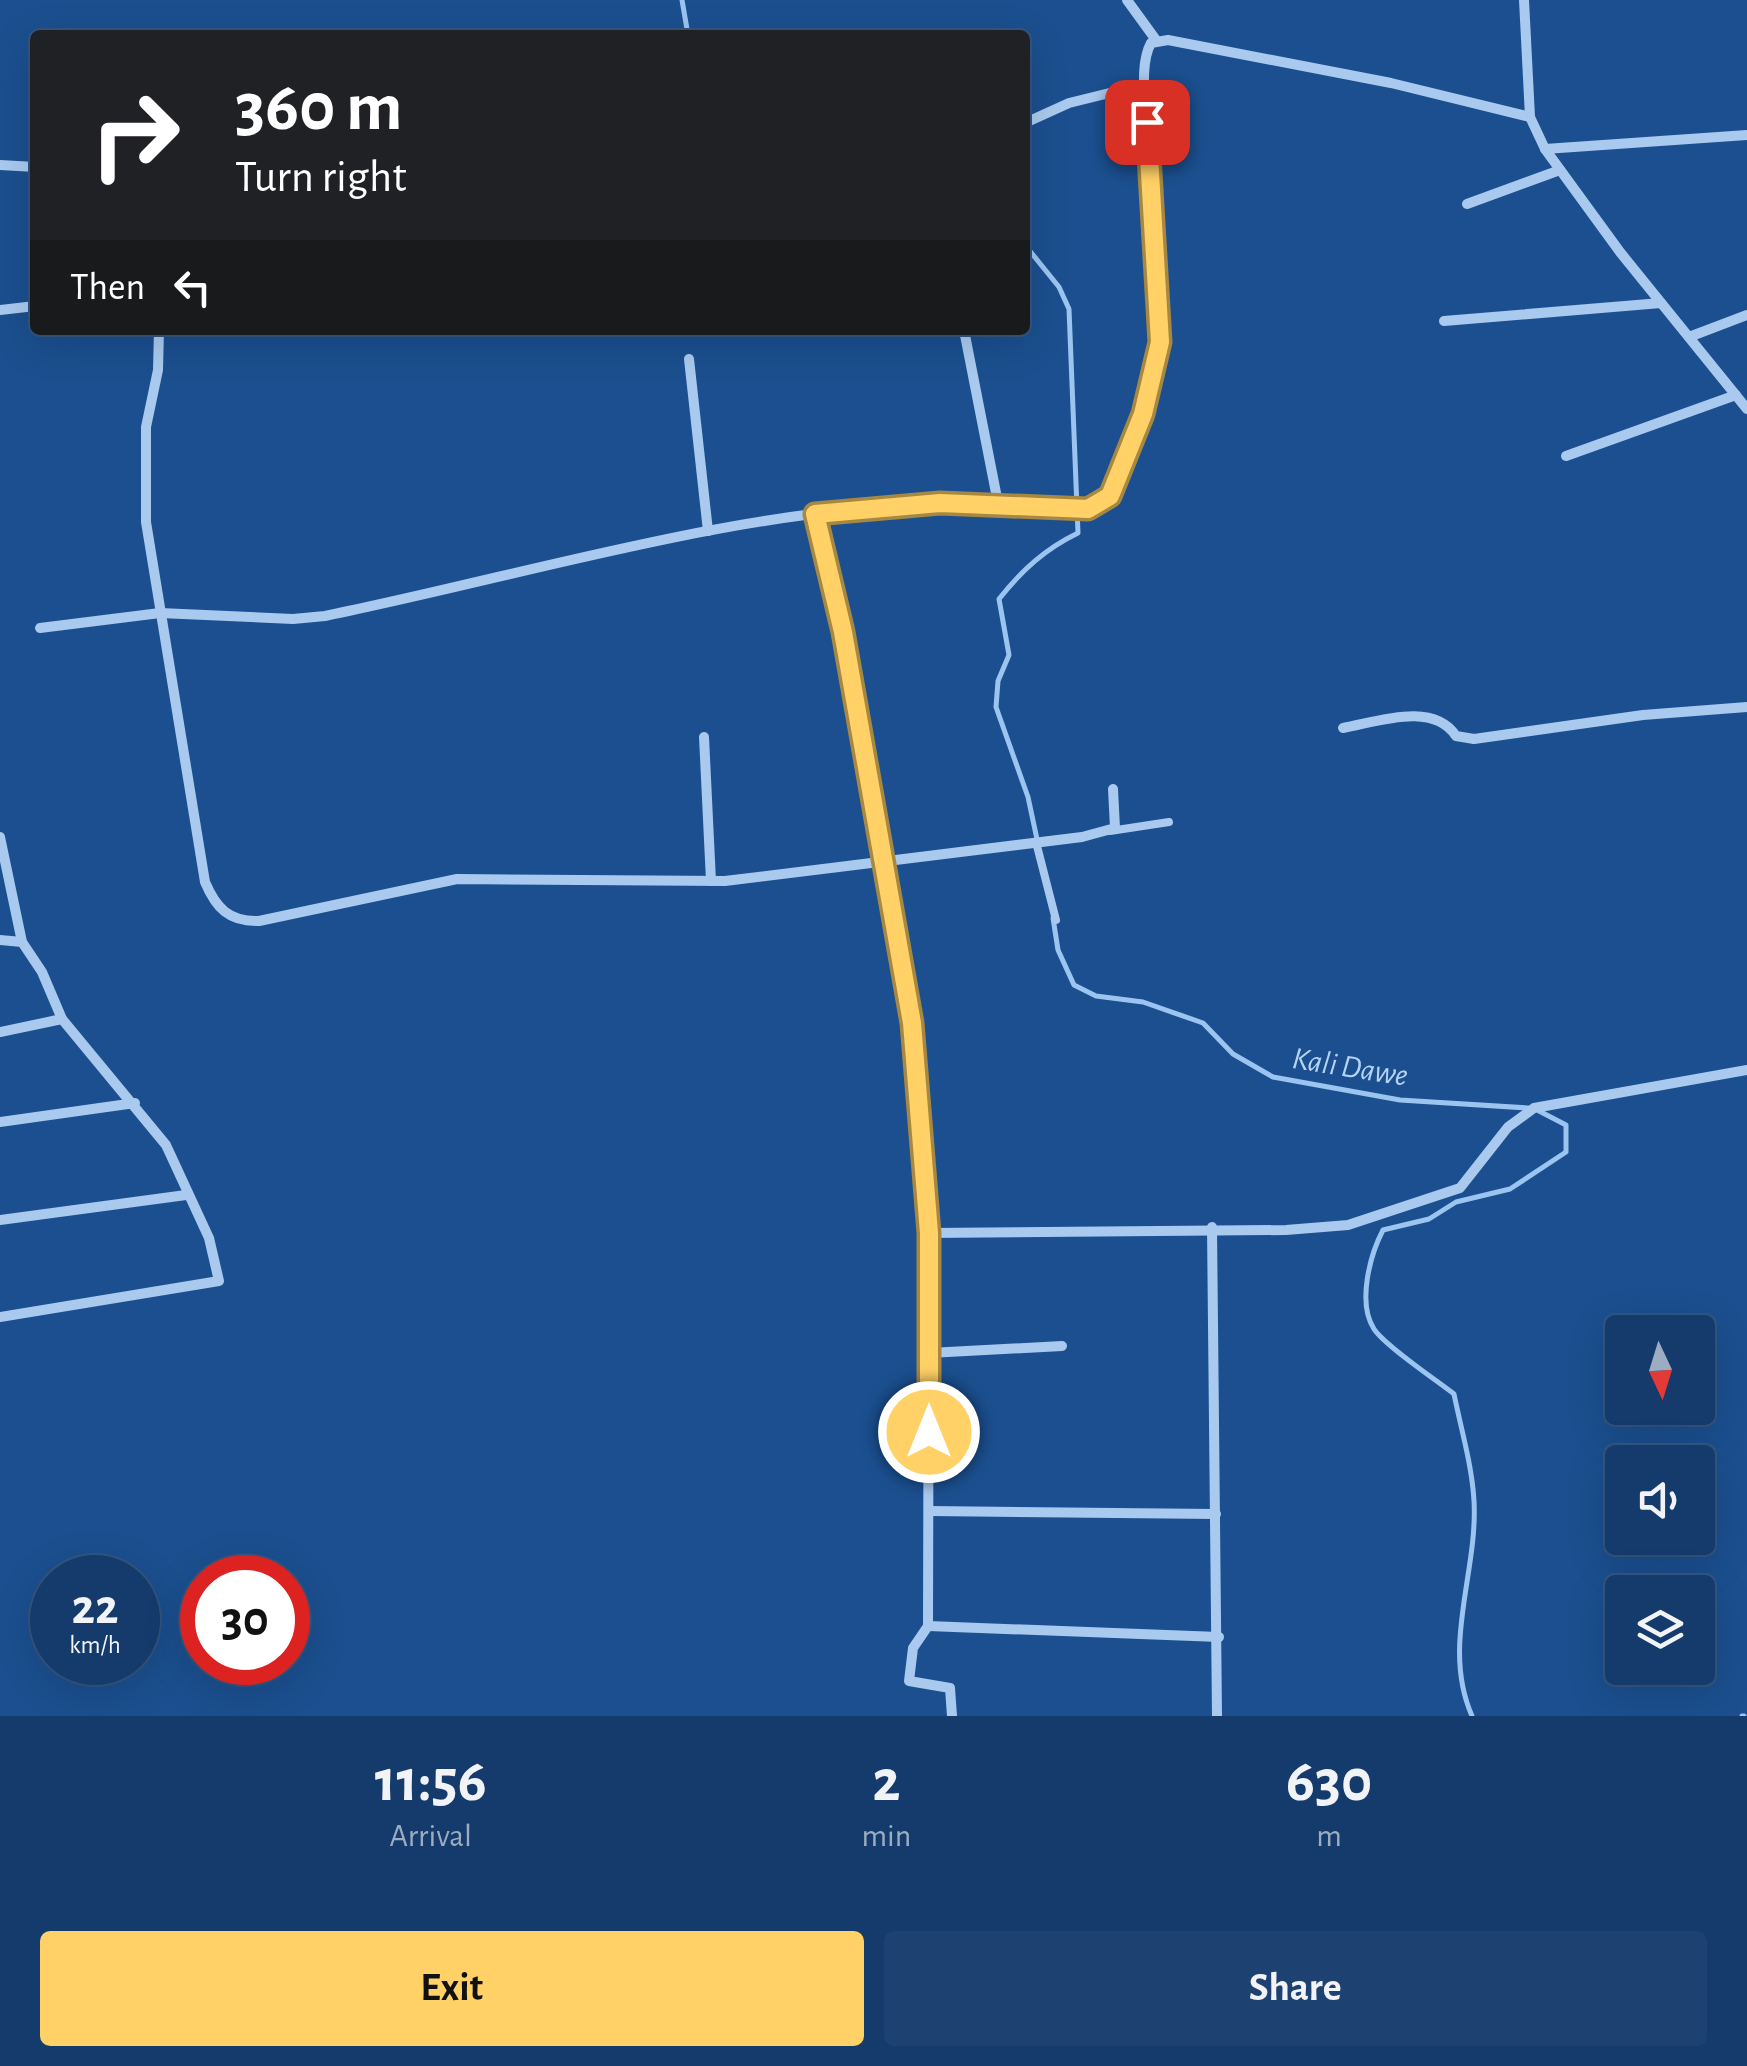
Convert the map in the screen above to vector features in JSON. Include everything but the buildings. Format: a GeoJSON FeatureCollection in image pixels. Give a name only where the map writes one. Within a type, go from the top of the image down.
{"type":"FeatureCollection","features":[{"type":"Feature","properties":{"kind":"street"},"geometry":{"type":"LineString","coordinates":[[1127,0],[1156,40],[1294,63],[1530,117]]}},
{"type":"Feature","properties":{"kind":"street"},"geometry":{"type":"LineString","coordinates":[[1524,0],[1530,117],[1545,148],[1661,303],[1747,409]]}},
{"type":"Feature","properties":{"kind":"street"},"geometry":{"type":"LineString","coordinates":[[40,628],[160,614],[325,616],[576,556],[815,514],[940,503],[1088,509],[1110,496],[1130,454],[1160,342],[1146,84],[1148,48],[1156,40]]}},
{"type":"Feature","properties":{"kind":"street"},"geometry":{"type":"LineString","coordinates":[[1030,121],[1069,104],[1146,84]]}},
{"type":"Feature","properties":{"kind":"street"},"geometry":{"type":"LineString","coordinates":[[1545,148],[1747,135]]}},
{"type":"Feature","properties":{"kind":"street"},"geometry":{"type":"LineString","coordinates":[[0,165],[30,166]]}},
{"type":"Feature","properties":{"kind":"street"},"geometry":{"type":"LineString","coordinates":[[1466,204],[1560,170]]}},
{"type":"Feature","properties":{"kind":"street"},"geometry":{"type":"LineString","coordinates":[[1444,321],[1661,303]]}},
{"type":"Feature","properties":{"kind":"street"},"geometry":{"type":"LineString","coordinates":[[0,310],[30,307]]}},
{"type":"Feature","properties":{"kind":"street"},"geometry":{"type":"LineString","coordinates":[[1688,337],[1747,315]]}},
{"type":"Feature","properties":{"kind":"street"},"geometry":{"type":"LineString","coordinates":[[159,335],[158,370],[146,427],[144,486],[160,614],[205,882],[218,908],[230,917],[258,922],[428,883],[482,877],[711,881],[887,864],[1110,831],[1116,822],[1113,789]]}},
{"type":"Feature","properties":{"kind":"street"},"geometry":{"type":"LineString","coordinates":[[965,335],[998,503]]}},
{"type":"Feature","properties":{"kind":"street"},"geometry":{"type":"LineString","coordinates":[[689,360],[708,530]]}},
{"type":"Feature","properties":{"kind":"street"},"geometry":{"type":"LineString","coordinates":[[1566,456],[1736,395]]}},
{"type":"Feature","properties":{"kind":"street"},"geometry":{"type":"LineString","coordinates":[[815,514],[887,864],[912,1023],[929,1233],[929,1511],[928,1626],[913,1648],[909,1680],[950,1688],[952,1716]]}},
{"type":"Feature","properties":{"kind":"street"},"geometry":{"type":"LineString","coordinates":[[1343,728],[1421,717],[1443,722],[1456,736],[1474,739],[1747,707]]}},
{"type":"Feature","properties":{"kind":"street"},"geometry":{"type":"LineString","coordinates":[[704,737],[711,881]]}},
{"type":"Feature","properties":{"kind":"street"},"geometry":{"type":"LineString","coordinates":[[0,1317],[220,1281],[209,1238],[166,1145],[62,1019],[42,972],[22,942],[1,840]]}},
{"type":"Feature","properties":{"kind":"street"},"geometry":{"type":"LineString","coordinates":[[0,940],[22,942]]}},
{"type":"Feature","properties":{"kind":"street"},"geometry":{"type":"LineString","coordinates":[[0,1032],[62,1019]]}},
{"type":"Feature","properties":{"kind":"street"},"geometry":{"type":"LineString","coordinates":[[929,1233],[1212,1227],[1319,1229],[1378,1218],[1460,1188],[1522,1114],[1548,1104],[1747,1070]]}},
{"type":"Feature","properties":{"kind":"street"},"geometry":{"type":"LineString","coordinates":[[0,1122],[135,1104]]}},
{"type":"Feature","properties":{"kind":"street"},"geometry":{"type":"LineString","coordinates":[[0,1220],[186,1195]]}},
{"type":"Feature","properties":{"kind":"street"},"geometry":{"type":"LineString","coordinates":[[1212,1227],[1217,1716]]}},
{"type":"Feature","properties":{"kind":"street"},"geometry":{"type":"LineString","coordinates":[[928,1353],[1062,1346]]}},
{"type":"Feature","properties":{"kind":"street"},"geometry":{"type":"LineString","coordinates":[[929,1511],[1216,1514]]}},
{"type":"Feature","properties":{"kind":"street"},"geometry":{"type":"LineString","coordinates":[[928,1626],[1219,1637]]}},
{"type":"Feature","properties":{"kind":"lane"},"geometry":{"type":"LineString","coordinates":[[1110,831],[1169,822]]}},
{"type":"Feature","properties":{"kind":"lane"},"geometry":{"type":"LineString","coordinates":[[1036,842],[1056,920]]}},
{"type":"Feature","properties":{"kind":"waterway","name":"Kali Dawe"},"geometry":{"type":"LineString","coordinates":[[682,0],[687,30]]}},
{"type":"Feature","properties":{"kind":"waterway","name":"Kali Dawe"},"geometry":{"type":"LineString","coordinates":[[1030,251],[1059,287],[1069,309],[1078,533],[1035,561],[999,599],[1009,655],[998,681],[996,707],[1028,797],[1038,844]]}},
{"type":"Feature","properties":{"kind":"waterway","name":"Kali Dawe"},"geometry":{"type":"LineString","coordinates":[[1053,918],[1058,950],[1074,985],[1096,996],[1143,1002],[1203,1023],[1233,1054],[1273,1077],[1400,1100],[1528,1108]]}},
{"type":"Feature","properties":{"kind":"waterway","name":"Kali Dawe"},"geometry":{"type":"LineString","coordinates":[[1472,1716],[1463,1690],[1460,1636],[1474,1501],[1454,1394],[1374,1329],[1366,1306],[1367,1279],[1383,1230],[1429,1219],[1456,1202],[1510,1189],[1566,1152],[1566,1125],[1539,1111]]}},
{"type":"Feature","properties":{"kind":"route"},"geometry":{"type":"LineString","coordinates":[[929,1432],[929,1233],[912,1023],[843,632],[815,514],[940,503],[1088,509],[1110,496],[1143,414],[1160,342],[1147,122]]}}]}
